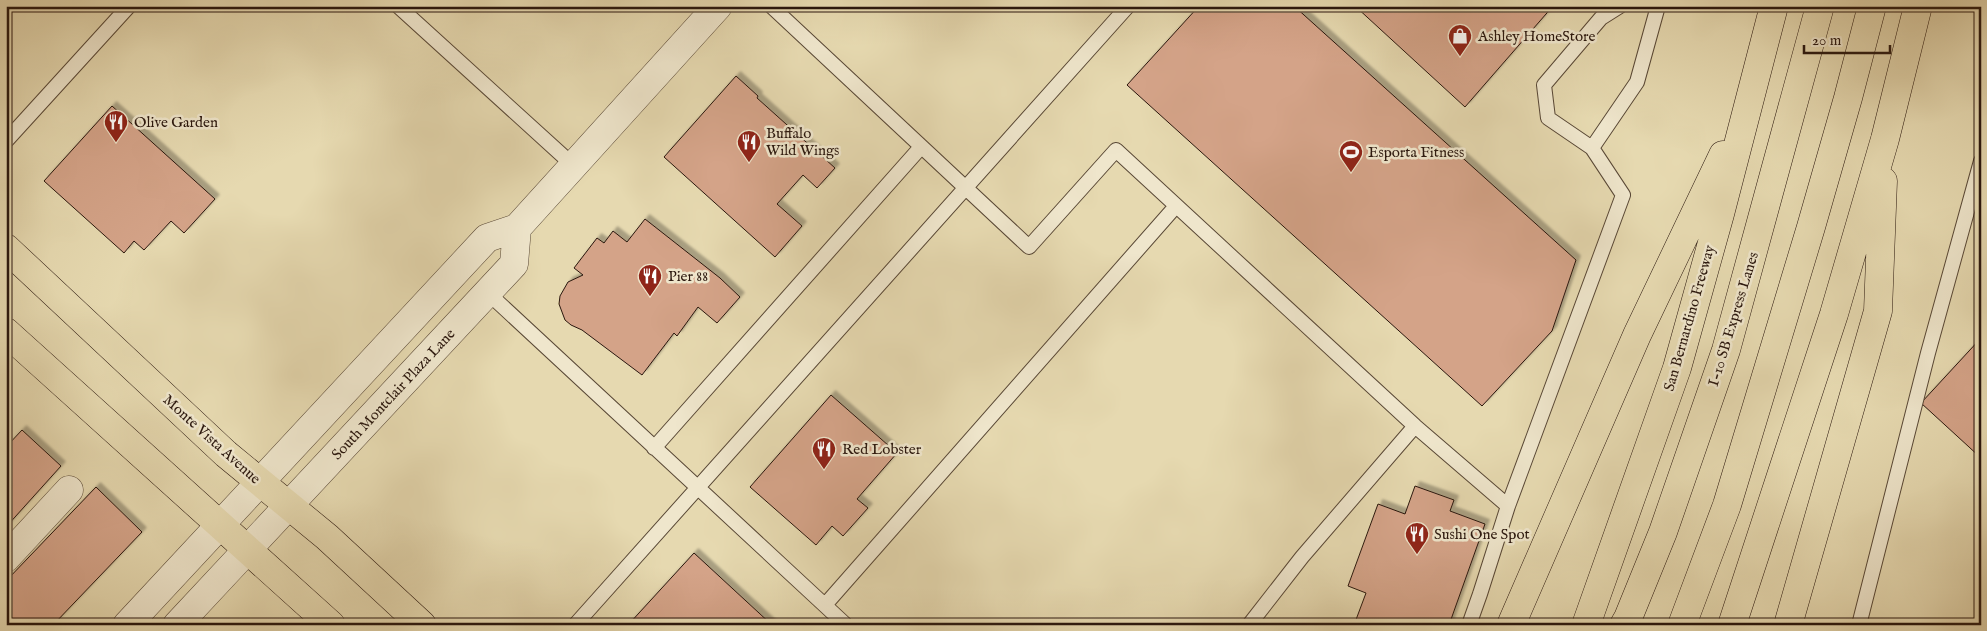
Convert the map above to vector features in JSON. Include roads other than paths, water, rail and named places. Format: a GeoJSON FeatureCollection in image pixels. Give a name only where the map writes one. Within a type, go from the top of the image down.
{"type":"FeatureCollection","features":[{"type":"Feature","properties":{"kind":"main road","name":"San Bernardino Freeway"},"geometry":{"type":"LineString","coordinates":[[1586,625],[1676,368],[1774,6]]}},
{"type":"Feature","properties":{"kind":"main road","name":"I-10 SB Express Lanes"},"geometry":{"type":"LineString","coordinates":[[1624,625],[1663,532],[1726,350],[1820,6]]}},
{"type":"Feature","properties":{"kind":"main road"},"geometry":{"type":"LineString","coordinates":[[1682,625],[1730,495],[1811,228],[1872,6]]}},
{"type":"Feature","properties":{"kind":"main road"},"geometry":{"type":"LineString","coordinates":[[1732,625],[1834,314],[1885,139],[1918,6]]}},
{"type":"Feature","properties":{"kind":"main road"},"geometry":{"type":"LineString","coordinates":[[1511,625],[1637,334],[1751,95]]}},
{"type":"Feature","properties":{"kind":"main road"},"geometry":{"type":"LineString","coordinates":[[1788,625],[1878,311],[1885,139]]}},
{"type":"Feature","properties":{"kind":"main road","name":"Monte Vista Avenue"},"geometry":{"type":"LineString","coordinates":[[6,248],[226,454],[327,538],[422,625]]}},
{"type":"Feature","properties":{"kind":"main road"},"geometry":{"type":"LineString","coordinates":[[6,332],[332,625]]}},
{"type":"Feature","properties":{"kind":"street"},"geometry":{"type":"LineString","coordinates":[[127,625],[487,238],[517,228],[718,6]]}},
{"type":"Feature","properties":{"kind":"street","name":"South Montclair Plaza Lane"},"geometry":{"type":"LineString","coordinates":[[178,625],[514,264],[517,228]]}},
{"type":"Feature","properties":{"kind":"street"},"geometry":{"type":"LineString","coordinates":[[6,558],[69,490]]}},
{"type":"Feature","properties":{"kind":"lane"},"geometry":{"type":"LineString","coordinates":[[6,142],[129,6]]}},
{"type":"Feature","properties":{"kind":"lane"},"geometry":{"type":"LineString","coordinates":[[398,6],[574,166]]}},
{"type":"Feature","properties":{"kind":"lane"},"geometry":{"type":"LineString","coordinates":[[771,6],[1029,247],[1116,150],[1415,426],[1508,506]]}},
{"type":"Feature","properties":{"kind":"lane"},"geometry":{"type":"LineString","coordinates":[[575,625],[1128,6]]}},
{"type":"Feature","properties":{"kind":"lane"},"geometry":{"type":"LineString","coordinates":[[1468,625],[1508,506],[1623,195],[1592,148],[1548,118],[1544,85],[1601,18],[1620,6]]}},
{"type":"Feature","properties":{"kind":"lane"},"geometry":{"type":"LineString","coordinates":[[1592,148],[1637,82],[1658,6]]}},
{"type":"Feature","properties":{"kind":"lane"},"geometry":{"type":"LineString","coordinates":[[654,448],[921,147]]}},
{"type":"Feature","properties":{"kind":"lane"},"geometry":{"type":"LineString","coordinates":[[1860,625],[1928,353],[1981,161]]}},
{"type":"Feature","properties":{"kind":"lane"},"geometry":{"type":"LineString","coordinates":[[825,605],[1176,206]]}},
{"type":"Feature","properties":{"kind":"lane"},"geometry":{"type":"LineString","coordinates":[[487,292],[696,488],[846,625]]}},
{"type":"Feature","properties":{"kind":"lane"},"geometry":{"type":"LineString","coordinates":[[1249,625],[1302,558],[1415,426]]}},
{"type":"Feature","properties":{"kind":"place","name":"Ashley HomeStore"},"geometry":{"type":"Point","coordinates":[1460,57]}},
{"type":"Feature","properties":{"kind":"place","name":"Olive Garden"},"geometry":{"type":"Point","coordinates":[116,143]}},
{"type":"Feature","properties":{"kind":"place","name":"Buffalo Wild Wings"},"geometry":{"type":"Point","coordinates":[749,163]}},
{"type":"Feature","properties":{"kind":"place","name":"Esporta Fitness"},"geometry":{"type":"Point","coordinates":[1351,173]}},
{"type":"Feature","properties":{"kind":"place","name":"Pier 88"},"geometry":{"type":"Point","coordinates":[650,297]}},
{"type":"Feature","properties":{"kind":"place","name":"Red Lobster"},"geometry":{"type":"Point","coordinates":[824,470]}},
{"type":"Feature","properties":{"kind":"place","name":"Sushi One Spot"},"geometry":{"type":"Point","coordinates":[1417,555]}}]}
